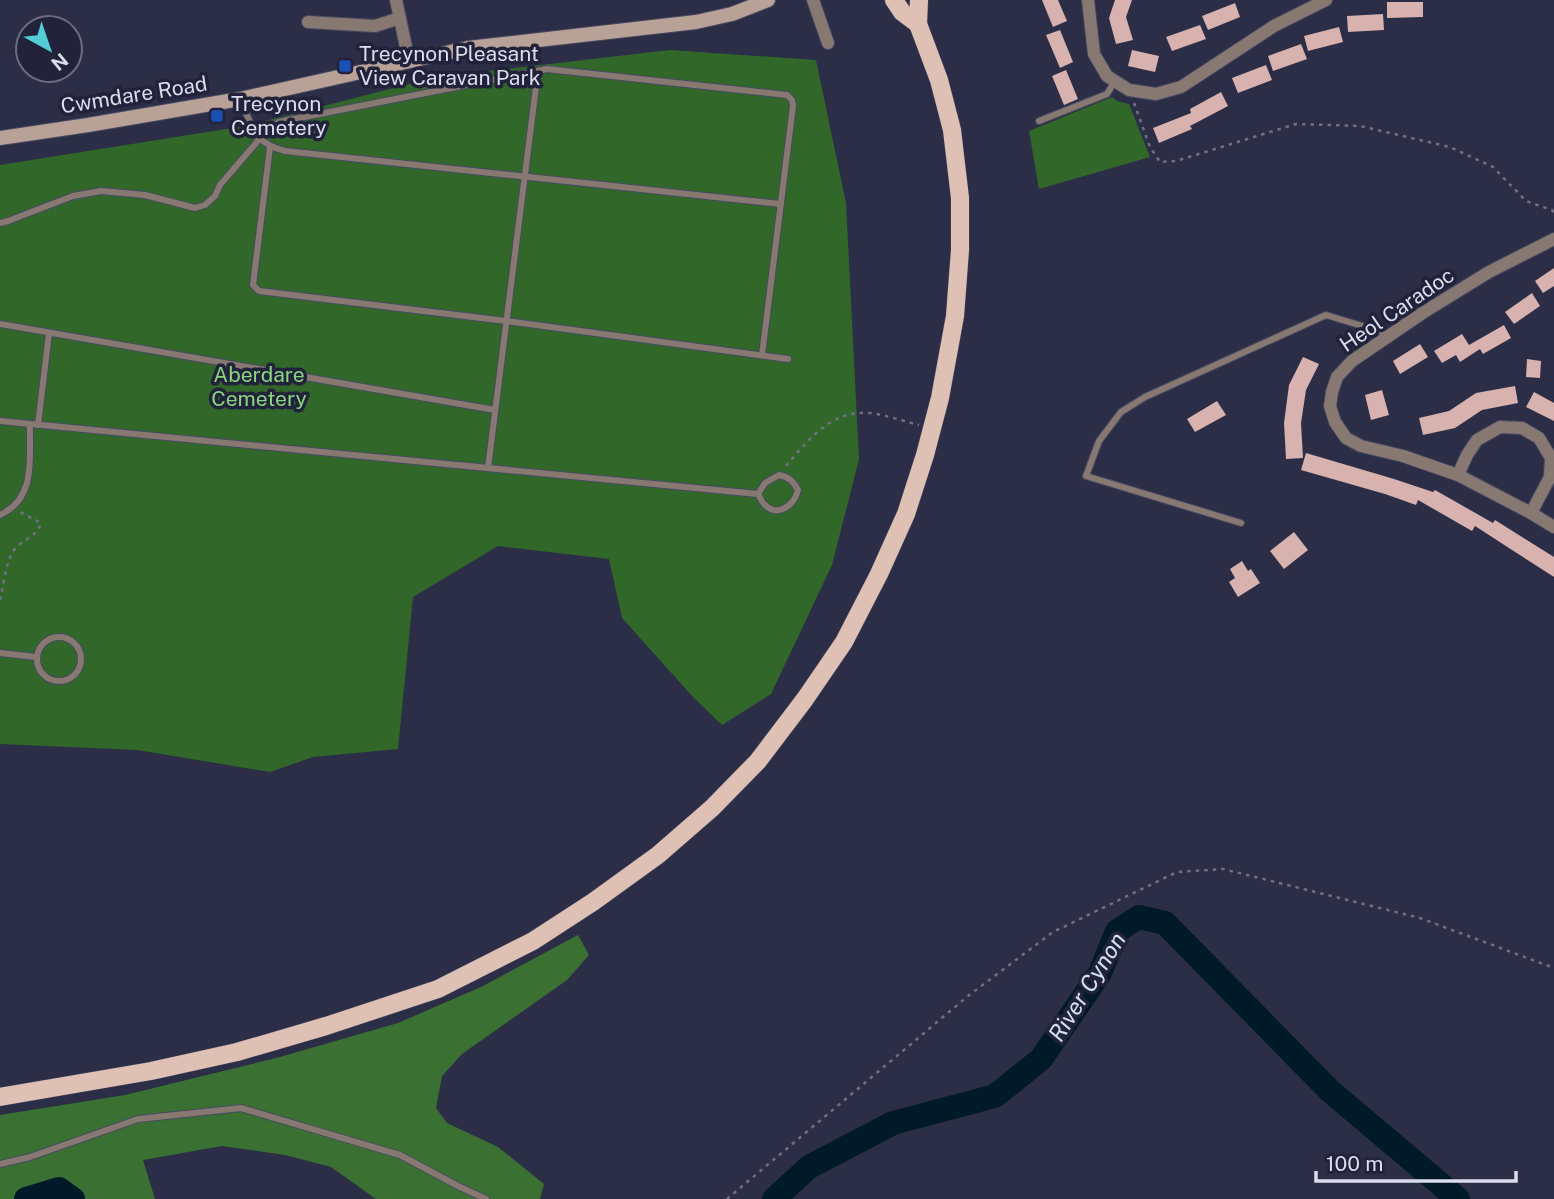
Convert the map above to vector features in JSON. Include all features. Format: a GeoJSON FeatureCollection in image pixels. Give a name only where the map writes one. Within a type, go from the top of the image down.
{"type":"FeatureCollection","features":[{"type":"Feature","properties":{"kind":"main road","name":"Cwmdare Road"},"geometry":{"type":"LineString","coordinates":[[0,138],[240,99],[468,48],[696,22],[732,14],[768,0]]}},
{"type":"Feature","properties":{"kind":"main road"},"geometry":{"type":"LineString","coordinates":[[894,0],[902,12],[918,24]]}},
{"type":"Feature","properties":{"kind":"main road"},"geometry":{"type":"LineString","coordinates":[[0,1097],[151,1071],[237,1052],[438,989],[533,941],[593,902],[658,855],[712,808],[758,761],[844,642],[879,574],[906,514],[940,398],[955,316],[960,250],[960,198],[952,130],[939,80],[918,24],[919,0]]}},
{"type":"Feature","properties":{"kind":"street"},"geometry":{"type":"LineString","coordinates":[[396,0],[409,61]]}},
{"type":"Feature","properties":{"kind":"street"},"geometry":{"type":"LineString","coordinates":[[813,0],[828,43]]}},
{"type":"Feature","properties":{"kind":"street"},"geometry":{"type":"LineString","coordinates":[[1088,0],[1094,54],[1107,76],[1129,90],[1156,94],[1181,87],[1274,26],[1326,0]]}},
{"type":"Feature","properties":{"kind":"street"},"geometry":{"type":"LineString","coordinates":[[308,22],[375,26],[400,18]]}},
{"type":"Feature","properties":{"kind":"street","name":"Heol Caradoc"},"geometry":{"type":"LineString","coordinates":[[1554,239],[1489,272],[1352,361],[1337,377],[1330,406],[1335,422],[1346,438],[1361,446],[1403,456],[1458,475],[1554,527]]}},
{"type":"Feature","properties":{"kind":"street"},"geometry":{"type":"LineString","coordinates":[[1458,475],[1477,440],[1500,427],[1522,428],[1539,438],[1551,458],[1550,477],[1531,513]]}},
{"type":"Feature","properties":{"kind":"lane"},"geometry":{"type":"LineString","coordinates":[[0,223],[73,197],[101,191],[145,195],[195,208],[205,205],[215,196],[220,185],[259,139],[279,122],[547,69],[787,95],[793,106],[762,355]]}},
{"type":"Feature","properties":{"kind":"lane"},"geometry":{"type":"LineString","coordinates":[[488,468],[538,71]]}},
{"type":"Feature","properties":{"kind":"lane"},"geometry":{"type":"LineString","coordinates":[[1039,121],[1107,94],[1115,81]]}},
{"type":"Feature","properties":{"kind":"lane"},"geometry":{"type":"LineString","coordinates":[[240,99],[259,139],[270,147],[299,153],[781,204]]}},
{"type":"Feature","properties":{"kind":"lane"},"geometry":{"type":"LineString","coordinates":[[270,147],[253,285],[260,291],[788,359]]}},
{"type":"Feature","properties":{"kind":"lane"},"geometry":{"type":"LineString","coordinates":[[1241,523],[1086,476],[1099,441],[1121,412],[1145,397],[1326,315],[1391,335]]}},
{"type":"Feature","properties":{"kind":"lane"},"geometry":{"type":"LineString","coordinates":[[0,324],[495,410]]}},
{"type":"Feature","properties":{"kind":"lane"},"geometry":{"type":"LineString","coordinates":[[0,515],[12,509],[26,488],[49,333]]}},
{"type":"Feature","properties":{"kind":"lane"},"geometry":{"type":"LineString","coordinates":[[0,421],[758,494]]}},
{"type":"Feature","properties":{"kind":"lane"},"geometry":{"type":"LineString","coordinates":[[779,475],[794,482],[798,490],[796,499],[781,510],[764,505],[758,494],[765,482],[779,475]]}},
{"type":"Feature","properties":{"kind":"lane"},"geometry":{"type":"LineString","coordinates":[[63,637],[76,644],[81,658],[77,672],[58,681],[45,677],[36,657],[38,650],[48,639],[63,637]]}},
{"type":"Feature","properties":{"kind":"lane"},"geometry":{"type":"LineString","coordinates":[[0,653],[36,657]]}},
{"type":"Feature","properties":{"kind":"lane"},"geometry":{"type":"LineString","coordinates":[[0,1164],[30,1157],[138,1119],[241,1108],[400,1155],[486,1199]]}},
{"type":"Feature","properties":{"kind":"path"},"geometry":{"type":"LineString","coordinates":[[1129,90],[1150,147],[1160,162],[1176,161],[1296,124],[1360,126],[1450,147],[1493,167],[1525,201],[1552,209],[1554,213]]}},
{"type":"Feature","properties":{"kind":"path"},"geometry":{"type":"LineString","coordinates":[[779,475],[822,427],[844,415],[870,413],[932,428]]}},
{"type":"Feature","properties":{"kind":"path"},"geometry":{"type":"LineString","coordinates":[[0,600],[11,555],[20,544],[38,532],[41,523],[12,509]]}},
{"type":"Feature","properties":{"kind":"path"},"geometry":{"type":"LineString","coordinates":[[727,1199],[968,996],[1053,932],[1177,872],[1223,869],[1407,914],[1554,968]]}},
{"type":"Feature","properties":{"kind":"green space","name":"Aberdare Cemetery"},"geometry":{"type":"Polygon","coordinates":[[[670,50],[816,60],[846,203],[859,459],[832,565],[771,694],[722,725],[622,618],[609,559],[498,546],[413,597],[398,749],[313,757],[270,772],[137,750],[0,744],[0,165],[245,126],[437,77],[670,50]]]}},
{"type":"Feature","properties":{"kind":"green space"},"geometry":{"type":"Polygon","coordinates":[[[1112,97],[1129,104],[1150,157],[1039,189],[1029,131],[1112,97]]]}},
{"type":"Feature","properties":{"kind":"green space"},"geometry":{"type":"Polygon","coordinates":[[[578,935],[589,955],[567,980],[462,1054],[442,1076],[436,1108],[447,1123],[498,1147],[544,1184],[540,1199],[376,1199],[331,1167],[285,1155],[222,1146],[143,1160],[155,1199],[0,1199],[0,1115],[125,1095],[280,1057],[398,1023],[481,987],[578,935]]]}},
{"type":"Feature","properties":{"kind":"building"},"geometry":{"type":"Polygon","coordinates":[[[1042,0],[1058,0],[1067,21],[1053,27],[1042,0]]]}},
{"type":"Feature","properties":{"kind":"building"},"geometry":{"type":"Polygon","coordinates":[[[1115,0],[1132,0],[1126,17],[1133,40],[1116,44],[1109,18],[1115,0]]]}},
{"type":"Feature","properties":{"kind":"building"},"geometry":{"type":"Polygon","coordinates":[[[1387,2],[1423,2],[1423,17],[1387,18],[1387,2]]]}},
{"type":"Feature","properties":{"kind":"building"},"geometry":{"type":"Polygon","coordinates":[[[1235,3],[1240,17],[1208,30],[1202,16],[1235,3]]]}},
{"type":"Feature","properties":{"kind":"building"},"geometry":{"type":"Polygon","coordinates":[[[1383,14],[1384,30],[1348,32],[1347,16],[1383,14]]]}},
{"type":"Feature","properties":{"kind":"building"},"geometry":{"type":"Polygon","coordinates":[[[1200,25],[1206,39],[1172,51],[1166,37],[1200,25]]]}},
{"type":"Feature","properties":{"kind":"building"},"geometry":{"type":"Polygon","coordinates":[[[1339,27],[1343,42],[1308,51],[1304,36],[1339,27]]]}},
{"type":"Feature","properties":{"kind":"building"},"geometry":{"type":"Polygon","coordinates":[[[1060,30],[1073,62],[1060,68],[1046,35],[1060,30]]]}},
{"type":"Feature","properties":{"kind":"building"},"geometry":{"type":"Polygon","coordinates":[[[1301,44],[1307,59],[1273,71],[1268,56],[1301,44]]]}},
{"type":"Feature","properties":{"kind":"building"},"geometry":{"type":"Polygon","coordinates":[[[1132,50],[1159,56],[1155,72],[1128,66],[1132,50]]]}},
{"type":"Feature","properties":{"kind":"building"},"geometry":{"type":"Polygon","coordinates":[[[1266,65],[1272,80],[1238,93],[1232,78],[1266,65]]]}},
{"type":"Feature","properties":{"kind":"building"},"geometry":{"type":"Polygon","coordinates":[[[1066,70],[1078,99],[1064,105],[1052,76],[1066,70]]]}},
{"type":"Feature","properties":{"kind":"building"},"geometry":{"type":"Polygon","coordinates":[[[1221,92],[1228,106],[1190,126],[1192,129],[1159,143],[1153,128],[1191,113],[1190,109],[1221,92]]]}},
{"type":"Feature","properties":{"kind":"building"},"geometry":{"type":"Polygon","coordinates":[[[1554,268],[1554,286],[1543,293],[1535,281],[1554,268]]]}},
{"type":"Feature","properties":{"kind":"building"},"geometry":{"type":"Polygon","coordinates":[[[1532,293],[1540,306],[1514,324],[1505,312],[1532,293]]]}},
{"type":"Feature","properties":{"kind":"building"},"geometry":{"type":"Polygon","coordinates":[[[1504,325],[1511,338],[1483,354],[1480,349],[1460,362],[1456,355],[1442,363],[1434,351],[1462,334],[1469,345],[1504,325]]]}},
{"type":"Feature","properties":{"kind":"building"},"geometry":{"type":"Polygon","coordinates":[[[1420,344],[1428,357],[1400,374],[1393,361],[1420,344]]]}},
{"type":"Feature","properties":{"kind":"building"},"geometry":{"type":"Polygon","coordinates":[[[1303,357],[1319,364],[1306,390],[1301,423],[1303,458],[1286,459],[1284,423],[1289,385],[1303,357]]]}},
{"type":"Feature","properties":{"kind":"building"},"geometry":{"type":"Polygon","coordinates":[[[1527,359],[1541,361],[1540,378],[1526,377],[1527,359]]]}},
{"type":"Feature","properties":{"kind":"building"},"geometry":{"type":"Polygon","coordinates":[[[1515,386],[1518,403],[1482,410],[1455,428],[1423,435],[1419,418],[1449,411],[1476,393],[1515,386]]]}},
{"type":"Feature","properties":{"kind":"building"},"geometry":{"type":"Polygon","coordinates":[[[1382,390],[1389,415],[1371,420],[1365,395],[1382,390]]]}},
{"type":"Feature","properties":{"kind":"building"},"geometry":{"type":"Polygon","coordinates":[[[1534,392],[1554,403],[1554,421],[1526,407],[1534,392]]]}},
{"type":"Feature","properties":{"kind":"building"},"geometry":{"type":"Polygon","coordinates":[[[1217,401],[1226,415],[1195,432],[1187,419],[1217,401]]]}},
{"type":"Feature","properties":{"kind":"building"},"geometry":{"type":"Polygon","coordinates":[[[1306,453],[1433,492],[1435,490],[1493,523],[1495,520],[1554,557],[1554,577],[1475,526],[1472,531],[1418,500],[1416,505],[1301,470],[1306,453]]]}},
{"type":"Feature","properties":{"kind":"building"},"geometry":{"type":"Polygon","coordinates":[[[1294,532],[1308,550],[1284,569],[1270,551],[1294,532]]]}},
{"type":"Feature","properties":{"kind":"building"},"geometry":{"type":"Polygon","coordinates":[[[1242,561],[1260,583],[1238,597],[1229,582],[1235,578],[1230,569],[1242,561]]]}},
{"type":"Feature","properties":{"kind":"waterway","name":"River Cynon"},"geometry":{"type":"LineString","coordinates":[[774,1199],[809,1167],[893,1123],[995,1096],[1041,1059],[1100,973],[1117,931],[1139,917],[1165,923],[1329,1090],[1458,1199]]}},
{"type":"Feature","properties":{"kind":"waterway","name":"River Cynon"},"geometry":{"type":"LineString","coordinates":[[26,1199],[59,1189],[73,1199]]}},
{"type":"Feature","properties":{"kind":"place","name":"Trecynon Pleasant View Caravan Park"},"geometry":{"type":"Point","coordinates":[345,66]}},
{"type":"Feature","properties":{"kind":"place","name":"Trecynon Cemetery"},"geometry":{"type":"Point","coordinates":[217,116]}}]}
